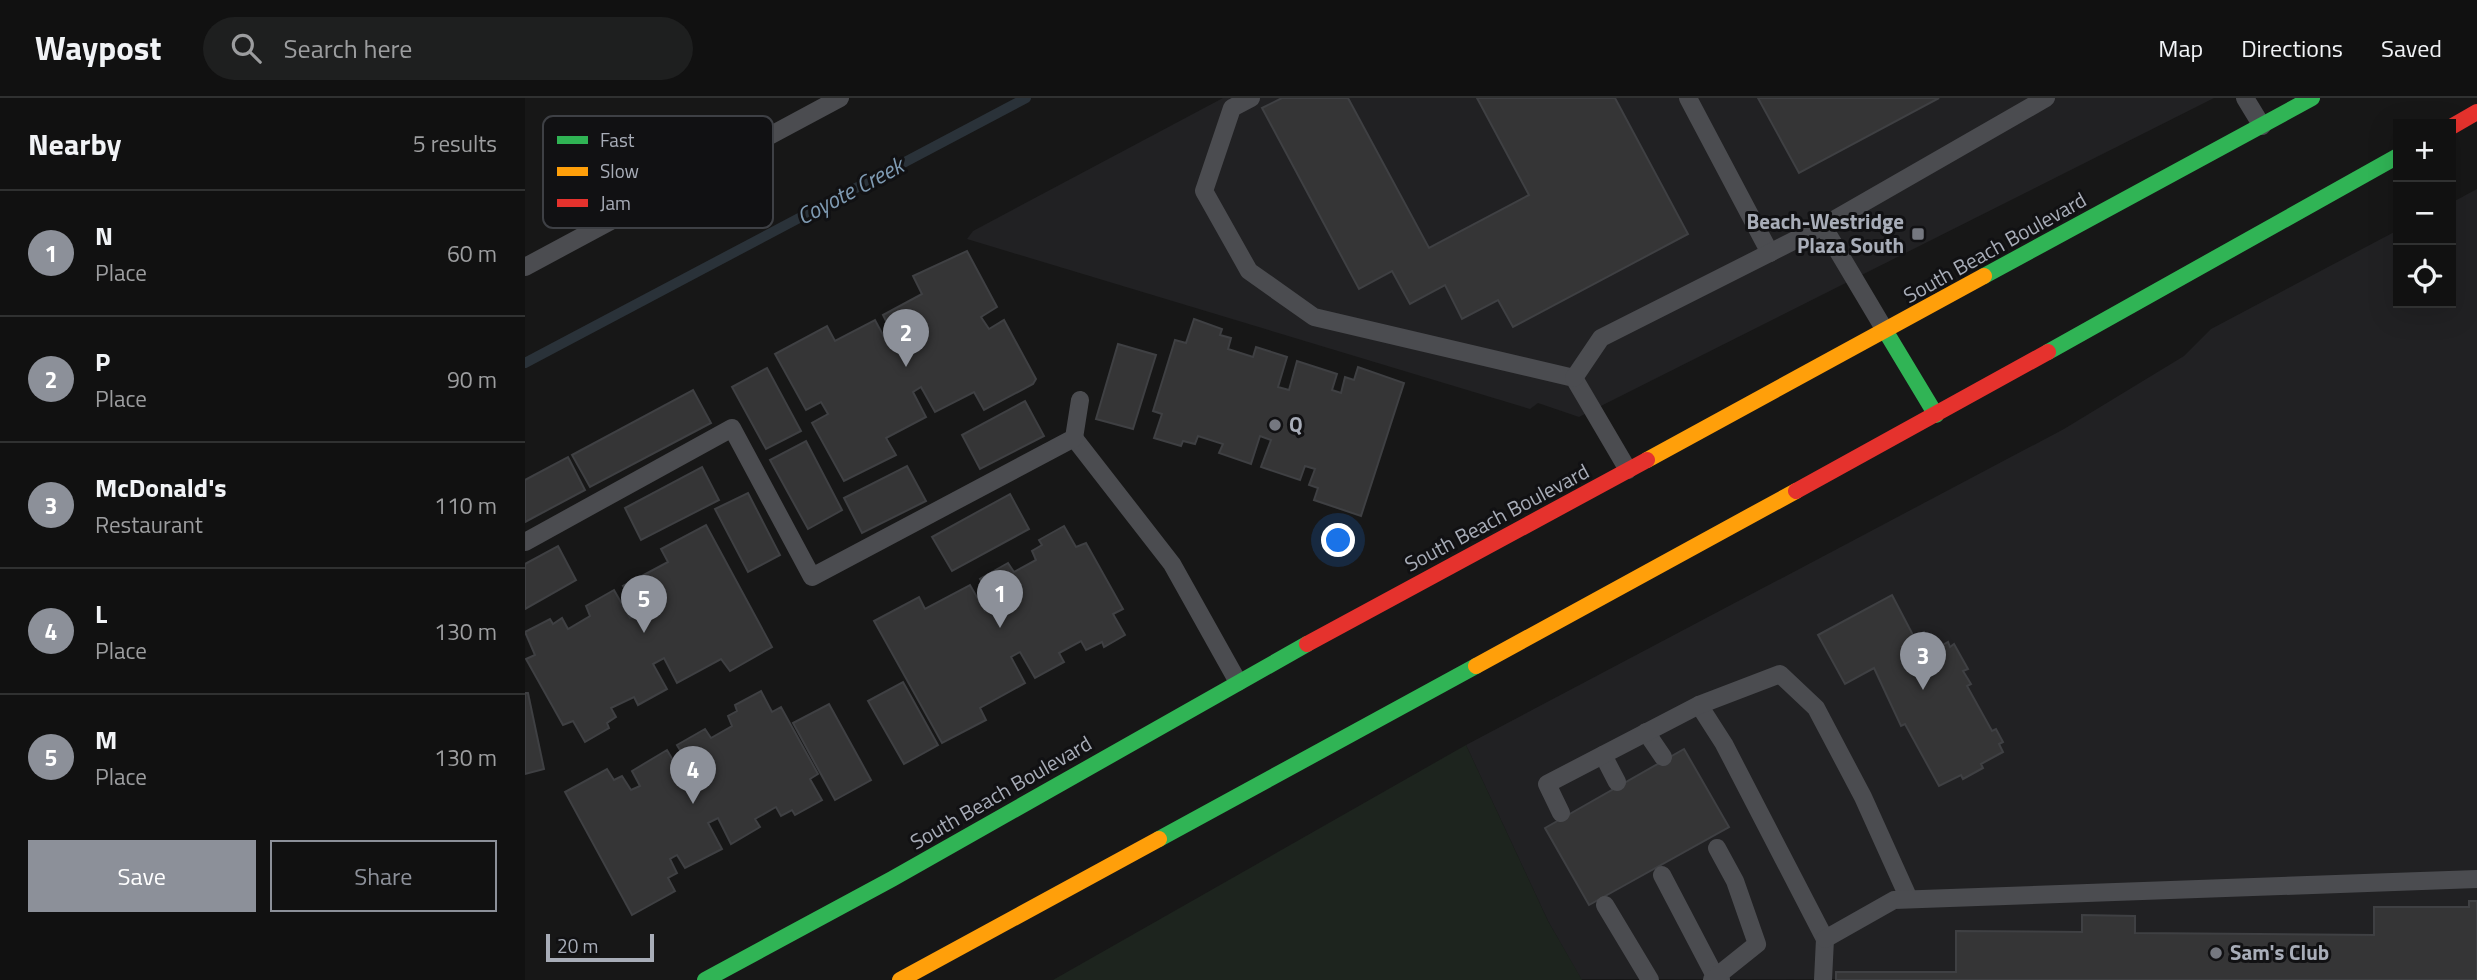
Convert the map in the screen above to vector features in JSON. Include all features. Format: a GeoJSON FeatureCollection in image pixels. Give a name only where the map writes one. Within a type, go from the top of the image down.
{"type":"FeatureCollection","features":[{"type":"Feature","properties":{"kind":"main road","name":"South Beach Boulevard"},"geometry":{"type":"LineString","coordinates":[[705,980],[892,879],[1238,682],[2312,98]]}},
{"type":"Feature","properties":{"kind":"main road"},"geometry":{"type":"LineString","coordinates":[[2456,124],[2477,112]]}},
{"type":"Feature","properties":{"kind":"main road"},"geometry":{"type":"LineString","coordinates":[[900,980],[1936,415],[2393,159]]}},
{"type":"Feature","properties":{"kind":"main road"},"geometry":{"type":"LineString","coordinates":[[1886,332],[1936,415]]}},
{"type":"Feature","properties":{"kind":"lane"},"geometry":{"type":"LineString","coordinates":[[773,134],[840,98]]}},
{"type":"Feature","properties":{"kind":"lane"},"geometry":{"type":"LineString","coordinates":[[1251,98],[1232,108],[1203,191],[1249,271],[1314,317],[1574,378],[1628,470]]}},
{"type":"Feature","properties":{"kind":"lane"},"geometry":{"type":"LineString","coordinates":[[1688,98],[1770,253]]}},
{"type":"Feature","properties":{"kind":"lane"},"geometry":{"type":"LineString","coordinates":[[1574,378],[1601,338],[1823,226],[2046,98]]}},
{"type":"Feature","properties":{"kind":"lane"},"geometry":{"type":"LineString","coordinates":[[2245,98],[2262,126]]}},
{"type":"Feature","properties":{"kind":"lane"},"geometry":{"type":"LineString","coordinates":[[1823,226],[1886,332]]}},
{"type":"Feature","properties":{"kind":"lane"},"geometry":{"type":"LineString","coordinates":[[525,267],[598,228]]}},
{"type":"Feature","properties":{"kind":"lane"},"geometry":{"type":"LineString","coordinates":[[1080,400],[1074,438],[1172,564],[1238,682]]}},
{"type":"Feature","properties":{"kind":"lane"},"geometry":{"type":"LineString","coordinates":[[525,542],[731,428],[812,577],[1074,438]]}},
{"type":"Feature","properties":{"kind":"lane"},"geometry":{"type":"LineString","coordinates":[[1561,813],[1547,784],[1699,705],[1780,674],[1815,708],[1863,797],[1909,899]]}},
{"type":"Feature","properties":{"kind":"lane"},"geometry":{"type":"LineString","coordinates":[[1699,705],[1724,744],[1825,939],[1823,980]]}},
{"type":"Feature","properties":{"kind":"lane"},"geometry":{"type":"LineString","coordinates":[[1646,732],[1663,757]]}},
{"type":"Feature","properties":{"kind":"lane"},"geometry":{"type":"LineString","coordinates":[[1604,755],[1617,782]]}},
{"type":"Feature","properties":{"kind":"lane"},"geometry":{"type":"LineString","coordinates":[[1662,875],[1716,979],[1757,944],[1735,881],[1717,848]]}},
{"type":"Feature","properties":{"kind":"lane"},"geometry":{"type":"LineString","coordinates":[[1825,939],[1894,900],[2477,879]]}},
{"type":"Feature","properties":{"kind":"lane"},"geometry":{"type":"LineString","coordinates":[[1605,905],[1650,980]]}},
{"type":"Feature","properties":{"kind":"shaded area"},"geometry":{"type":"Polygon","coordinates":[[[1223,98],[2214,98],[1579,417],[1538,403],[1530,409],[967,239],[973,231],[1223,98]]]}},
{"type":"Feature","properties":{"kind":"shaded area"},"geometry":{"type":"Polygon","coordinates":[[[2477,189],[2477,980],[1581,979],[1548,921],[1466,745],[2064,429],[2184,356],[2211,329],[2393,233],[2393,308],[2456,308],[2456,200],[2477,189]]]}},
{"type":"Feature","properties":{"kind":"shaded area"},"geometry":{"type":"Polygon","coordinates":[[[1466,745],[1548,921],[1582,980],[1053,980],[1466,745]]]}},
{"type":"Feature","properties":{"kind":"building"},"geometry":{"type":"Polygon","coordinates":[[[1282,98],[1348,98],[1429,248],[1529,195],[1477,98],[1615,98],[1688,234],[1513,327],[1498,300],[1462,319],[1445,285],[1410,304],[1392,271],[1359,289],[1262,108],[1282,98]]]}},
{"type":"Feature","properties":{"kind":"building"},"geometry":{"type":"Polygon","coordinates":[[[1758,98],[1939,98],[1799,173],[1758,98]]]}},
{"type":"Feature","properties":{"kind":"building"},"geometry":{"type":"Polygon","coordinates":[[[967,251],[997,307],[981,317],[989,329],[1004,320],[1036,379],[1033,384],[984,410],[974,392],[935,412],[921,387],[913,392],[926,417],[886,438],[896,455],[844,481],[812,423],[828,414],[821,402],[806,410],[775,354],[827,326],[835,341],[875,320],[889,346],[897,343],[883,315],[922,294],[913,276],[967,251]]]}},
{"type":"Feature","properties":{"kind":"building","name":"Q"},"geometry":{"type":"Polygon","coordinates":[[[1194,319],[1222,329],[1220,335],[1231,338],[1228,349],[1253,357],[1256,347],[1287,357],[1278,387],[1289,390],[1297,361],[1337,374],[1332,390],[1341,393],[1345,377],[1354,380],[1358,367],[1404,383],[1361,516],[1314,500],[1318,488],[1309,485],[1315,469],[1305,466],[1300,480],[1261,467],[1271,440],[1260,436],[1251,464],[1219,453],[1223,444],[1198,436],[1195,444],[1183,441],[1181,446],[1154,438],[1162,414],[1153,411],[1175,340],[1186,343],[1194,319]]]}},
{"type":"Feature","properties":{"kind":"building"},"geometry":{"type":"Polygon","coordinates":[[[1118,344],[1156,355],[1133,429],[1096,419],[1118,344]]]}},
{"type":"Feature","properties":{"kind":"building"},"geometry":{"type":"Polygon","coordinates":[[[767,368],[801,431],[766,449],[732,387],[767,368]]]}},
{"type":"Feature","properties":{"kind":"building"},"geometry":{"type":"Polygon","coordinates":[[[693,390],[711,423],[590,487],[572,455],[693,390]]]}},
{"type":"Feature","properties":{"kind":"building"},"geometry":{"type":"Polygon","coordinates":[[[1025,401],[1044,436],[980,469],[962,435],[1025,401]]]}},
{"type":"Feature","properties":{"kind":"building"},"geometry":{"type":"Polygon","coordinates":[[[806,441],[842,510],[808,529],[770,460],[806,441]]]}},
{"type":"Feature","properties":{"kind":"building"},"geometry":{"type":"Polygon","coordinates":[[[568,457],[585,490],[525,522],[525,480],[568,457]]]}},
{"type":"Feature","properties":{"kind":"building"},"geometry":{"type":"Polygon","coordinates":[[[907,466],[926,501],[862,533],[844,498],[907,466]]]}},
{"type":"Feature","properties":{"kind":"building"},"geometry":{"type":"Polygon","coordinates":[[[702,467],[719,500],[641,540],[625,508],[702,467]]]}},
{"type":"Feature","properties":{"kind":"building"},"geometry":{"type":"Polygon","coordinates":[[[748,493],[780,555],[748,572],[715,509],[748,493]]]}},
{"type":"Feature","properties":{"kind":"building"},"geometry":{"type":"Polygon","coordinates":[[[1010,494],[1029,529],[952,571],[932,537],[1010,494]]]}},
{"type":"Feature","properties":{"kind":"building"},"geometry":{"type":"Polygon","coordinates":[[[706,525],[772,647],[730,671],[721,659],[677,683],[664,658],[653,664],[667,689],[638,705],[634,697],[611,708],[616,717],[607,723],[609,728],[585,742],[573,721],[563,725],[526,659],[535,655],[525,632],[550,619],[553,624],[562,618],[568,629],[590,616],[586,606],[614,590],[630,618],[639,612],[623,586],[668,562],[661,549],[706,525]]]}},
{"type":"Feature","properties":{"kind":"building"},"geometry":{"type":"Polygon","coordinates":[[[1064,526],[1076,547],[1086,543],[1123,609],[1113,614],[1125,635],[1104,647],[1102,642],[1086,650],[1081,641],[1059,653],[1064,662],[1035,678],[1020,652],[1011,657],[1025,683],[980,708],[986,720],[942,743],[874,621],[919,597],[925,609],[970,585],[985,611],[995,606],[980,579],[1008,563],[1014,572],[1036,560],[1032,551],[1042,545],[1039,540],[1064,526]]]}},
{"type":"Feature","properties":{"kind":"building"},"geometry":{"type":"Polygon","coordinates":[[[558,546],[576,580],[525,609],[525,564],[558,546]]]}},
{"type":"Feature","properties":{"kind":"building"},"geometry":{"type":"Polygon","coordinates":[[[1892,595],[1914,637],[1924,632],[1934,650],[1948,642],[1950,647],[1954,644],[1968,669],[1963,671],[1971,684],[1967,686],[1992,731],[1996,729],[2003,742],[1999,744],[2003,752],[1981,764],[1983,768],[1963,779],[1961,775],[1939,786],[1905,724],[1901,726],[1874,668],[1845,684],[1818,635],[1892,595]]]}},
{"type":"Feature","properties":{"kind":"building"},"geometry":{"type":"Polygon","coordinates":[[[903,682],[938,745],[904,764],[868,701],[903,682]]]}},
{"type":"Feature","properties":{"kind":"building"},"geometry":{"type":"Polygon","coordinates":[[[761,691],[772,712],[781,707],[818,774],[810,779],[822,800],[795,815],[792,810],[781,816],[776,807],[755,819],[760,827],[731,844],[718,818],[708,823],[722,849],[685,868],[677,855],[670,859],[677,873],[668,878],[675,891],[632,915],[565,792],[607,769],[614,780],[622,776],[631,790],[640,786],[632,771],[667,750],[683,777],[693,772],[677,745],[705,729],[711,738],[732,726],[728,716],[737,711],[735,705],[761,691]]]}},
{"type":"Feature","properties":{"kind":"building"},"geometry":{"type":"Polygon","coordinates":[[[525,693],[528,693],[544,769],[525,774],[525,693]]]}},
{"type":"Feature","properties":{"kind":"building"},"geometry":{"type":"Polygon","coordinates":[[[829,704],[871,780],[835,800],[793,723],[829,704]]]}},
{"type":"Feature","properties":{"kind":"building"},"geometry":{"type":"Polygon","coordinates":[[[1684,749],[1729,827],[1589,905],[1545,828],[1684,749]]]}},
{"type":"Feature","properties":{"kind":"building","name":"Sam's Club"},"geometry":{"type":"Polygon","coordinates":[[[2469,901],[2477,901],[2477,980],[1836,980],[1836,972],[1956,972],[1956,931],[2082,932],[2082,915],[2135,916],[2135,933],[2374,935],[2374,907],[2469,907],[2469,901]]]}},
{"type":"Feature","properties":{"kind":"waterway","name":"Coyote Creek"},"geometry":{"type":"LineString","coordinates":[[525,363],[1026,98]]}},
{"type":"Feature","properties":{"kind":"traffic: fast"},"geometry":{"type":"LineString","coordinates":[[1984,276],[2312,98]]}},
{"type":"Feature","properties":{"kind":"traffic: fast"},"geometry":{"type":"LineString","coordinates":[[2048,352],[2393,159]]}},
{"type":"Feature","properties":{"kind":"traffic: fast"},"geometry":{"type":"LineString","coordinates":[[1886,332],[1936,415]]}},
{"type":"Feature","properties":{"kind":"traffic: fast"},"geometry":{"type":"LineString","coordinates":[[705,980],[892,879],[1307,644]]}},
{"type":"Feature","properties":{"kind":"traffic: fast"},"geometry":{"type":"LineString","coordinates":[[1159,839],[1476,666]]}},
{"type":"Feature","properties":{"kind":"traffic: slow"},"geometry":{"type":"LineString","coordinates":[[1647,460],[1984,276]]}},
{"type":"Feature","properties":{"kind":"traffic: slow"},"geometry":{"type":"LineString","coordinates":[[1476,666],[1796,491]]}},
{"type":"Feature","properties":{"kind":"traffic: slow"},"geometry":{"type":"LineString","coordinates":[[900,980],[1159,839]]}},
{"type":"Feature","properties":{"kind":"traffic: jam"},"geometry":{"type":"LineString","coordinates":[[2456,124],[2477,112]]}},
{"type":"Feature","properties":{"kind":"traffic: jam"},"geometry":{"type":"LineString","coordinates":[[1796,491],[2048,352]]}},
{"type":"Feature","properties":{"kind":"traffic: jam"},"geometry":{"type":"LineString","coordinates":[[1307,644],[1647,460]]}},
{"type":"Feature","properties":{"kind":"place","name":"Beach-Westridge Plaza South"},"geometry":{"type":"Point","coordinates":[1918,234]}},
{"type":"Feature","properties":{"kind":"place","name":"P"},"geometry":{"type":"Point","coordinates":[906,367]}},
{"type":"Feature","properties":{"kind":"place","name":"Q"},"geometry":{"type":"Point","coordinates":[1275,425]}},
{"type":"Feature","properties":{"kind":"place","name":"N"},"geometry":{"type":"Point","coordinates":[1000,628]}},
{"type":"Feature","properties":{"kind":"place","name":"M"},"geometry":{"type":"Point","coordinates":[644,633]}},
{"type":"Feature","properties":{"kind":"place","name":"McDonald's"},"geometry":{"type":"Point","coordinates":[1923,690]}},
{"type":"Feature","properties":{"kind":"place","name":"L"},"geometry":{"type":"Point","coordinates":[693,804]}},
{"type":"Feature","properties":{"kind":"place","name":"Sam's Club"},"geometry":{"type":"Point","coordinates":[2216,953]}}]}
